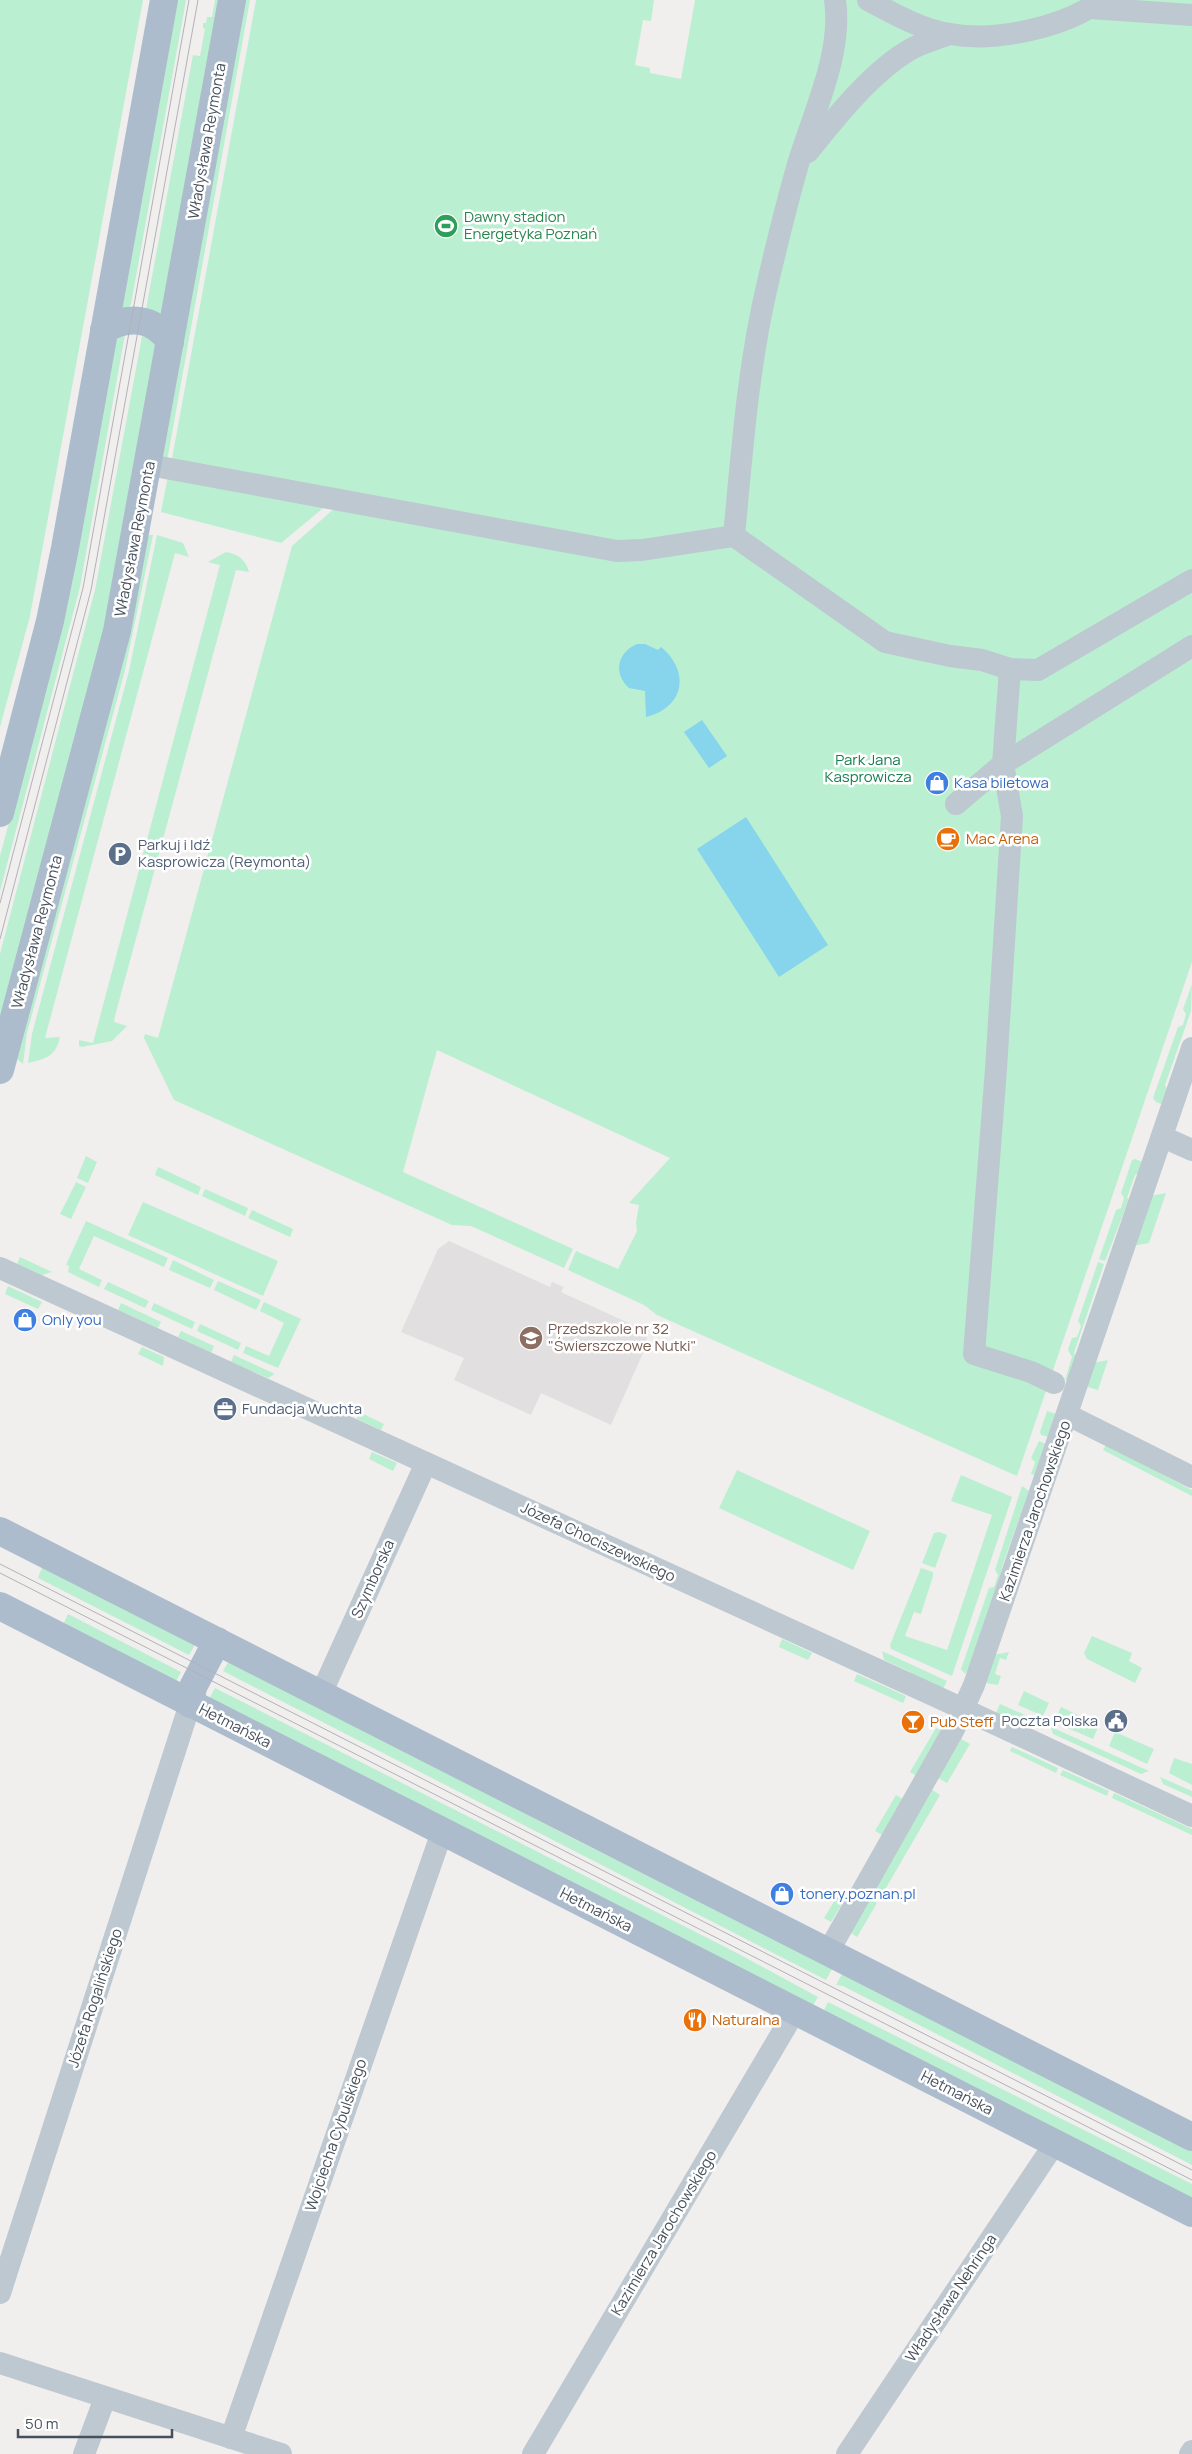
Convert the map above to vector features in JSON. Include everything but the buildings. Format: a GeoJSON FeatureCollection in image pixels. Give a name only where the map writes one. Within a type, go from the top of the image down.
{"type":"FeatureCollection","features":[{"type":"Feature","properties":{"kind":"main road"},"geometry":{"type":"LineString","coordinates":[[0,813],[50,621],[164,0]]}},
{"type":"Feature","properties":{"kind":"main road","name":"Władysława Reymonta"},"geometry":{"type":"LineString","coordinates":[[0,1066],[108,669],[148,465],[232,0]]}},
{"type":"Feature","properties":{"kind":"main road"},"geometry":{"type":"LineString","coordinates":[[104,330],[122,321],[140,320],[158,328],[170,342]]}},
{"type":"Feature","properties":{"kind":"main road"},"geometry":{"type":"LineString","coordinates":[[0,1531],[1192,2137]]}},
{"type":"Feature","properties":{"kind":"main road","name":"Hetmańska"},"geometry":{"type":"LineString","coordinates":[[0,1606],[1192,2212]]}},
{"type":"Feature","properties":{"kind":"main road"},"geometry":{"type":"LineString","coordinates":[[190,1704],[193,1687],[217,1641]]}},
{"type":"Feature","properties":{"kind":"street"},"geometry":{"type":"LineString","coordinates":[[734,536],[743,433],[768,284],[798,165],[825,81],[838,19],[836,0]]}},
{"type":"Feature","properties":{"kind":"street"},"geometry":{"type":"LineString","coordinates":[[868,0],[896,16],[949,34],[995,35],[1035,29],[1096,4],[1192,15]]}},
{"type":"Feature","properties":{"kind":"street"},"geometry":{"type":"LineString","coordinates":[[798,165],[837,116],[883,71],[913,48],[949,34]]}},
{"type":"Feature","properties":{"kind":"street"},"geometry":{"type":"LineString","coordinates":[[148,465],[617,551],[642,550],[734,536],[885,642],[950,656],[982,660],[1010,669],[1038,670],[1192,580]]}},
{"type":"Feature","properties":{"kind":"street"},"geometry":{"type":"LineString","coordinates":[[956,804],[1003,764],[1192,646]]}},
{"type":"Feature","properties":{"kind":"street"},"geometry":{"type":"LineString","coordinates":[[1010,669],[1003,764],[1012,816],[996,1069],[974,1354],[1031,1372],[1054,1383]]}},
{"type":"Feature","properties":{"kind":"street","name":"Kazimierza Jarochowskiego"},"geometry":{"type":"LineString","coordinates":[[828,1952],[964,1709],[987,1654],[1192,1048]]}},
{"type":"Feature","properties":{"kind":"street"},"geometry":{"type":"LineString","coordinates":[[1163,1137],[1192,1150]]}},
{"type":"Feature","properties":{"kind":"street","name":"Józefa Chociszewskiego"},"geometry":{"type":"LineString","coordinates":[[1,1269],[964,1709],[1192,1816]]}},
{"type":"Feature","properties":{"kind":"street"},"geometry":{"type":"LineString","coordinates":[[1068,1415],[1192,1477]]}},
{"type":"Feature","properties":{"kind":"street","name":"Szymborska"},"geometry":{"type":"LineString","coordinates":[[320,1694],[426,1463]]}},
{"type":"Feature","properties":{"kind":"street","name":"Józefa Rogalińskiego"},"geometry":{"type":"LineString","coordinates":[[0,2293],[190,1704]]}},
{"type":"Feature","properties":{"kind":"street","name":"Wojciecha Cybulskiego"},"geometry":{"type":"LineString","coordinates":[[231,2438],[442,1832]]}},
{"type":"Feature","properties":{"kind":"street","name":"Kazimierza Jarochowskiego"},"geometry":{"type":"LineString","coordinates":[[533,2454],[795,2011]]}},
{"type":"Feature","properties":{"kind":"street","name":"Władysława Nehringa"},"geometry":{"type":"LineString","coordinates":[[847,2454],[1055,2143]]}},
{"type":"Feature","properties":{"kind":"street"},"geometry":{"type":"LineString","coordinates":[[0,2363],[281,2454]]}},
{"type":"Feature","properties":{"kind":"street"},"geometry":{"type":"LineString","coordinates":[[84,2454],[105,2398]]}},
{"type":"Feature","properties":{"kind":"shaded area","name":"Przedszkole nr 32 \"Świerszczowe Nutki\""},"geometry":{"type":"Polygon","coordinates":[[[449,1241],[550,1287],[552,1282],[564,1287],[561,1292],[646,1331],[647,1344],[611,1425],[541,1393],[531,1415],[454,1380],[464,1358],[401,1332],[438,1249],[449,1241]]]}},
{"type":"Feature","properties":{"kind":"green space"},"geometry":{"type":"Polygon","coordinates":[[[0,0],[143,0],[30,616],[0,727],[0,0]]]}},
{"type":"Feature","properties":{"kind":"green space"},"geometry":{"type":"Polygon","coordinates":[[[175,0],[186,0],[131,304],[128,309],[119,311],[175,0]]]}},
{"type":"Feature","properties":{"kind":"green space"},"geometry":{"type":"Polygon","coordinates":[[[215,0],[222,0],[163,319],[146,309],[193,55],[200,56],[205,29],[203,28],[203,23],[206,23],[207,17],[212,17],[215,0]]]}},
{"type":"Feature","properties":{"kind":"green space"},"geometry":{"type":"Polygon","coordinates":[[[244,0],[250,0],[167,461],[161,460],[244,0]]]}},
{"type":"Feature","properties":{"kind":"green space","name":"Park Jana Kasprowicza"},"geometry":{"type":"Polygon","coordinates":[[[256,0],[654,0],[651,21],[643,20],[635,65],[650,68],[650,73],[681,79],[695,0],[1192,0],[1192,962],[1017,1476],[657,1315],[644,1305],[568,1270],[576,1251],[618,1269],[637,1231],[636,1222],[639,1205],[629,1203],[670,1158],[437,1050],[403,1172],[573,1249],[564,1268],[471,1226],[452,1225],[174,1100],[144,1038],[145,1034],[158,1038],[292,546],[337,506],[171,464],[256,0]]]}},
{"type":"Feature","properties":{"kind":"green space"},"geometry":{"type":"Polygon","coordinates":[[[143,331],[154,342],[156,349],[114,594],[0,1028],[0,954],[95,590],[143,331]]]}},
{"type":"Feature","properties":{"kind":"green space"},"geometry":{"type":"Polygon","coordinates":[[[125,334],[80,587],[0,891],[0,856],[23,770],[115,340],[125,334]]]}},
{"type":"Feature","properties":{"kind":"green space"},"geometry":{"type":"Polygon","coordinates":[[[168,476],[327,505],[281,543],[161,512],[168,476]]]}},
{"type":"Feature","properties":{"kind":"green space"},"geometry":{"type":"Polygon","coordinates":[[[149,535],[153,535],[125,670],[27,1033],[23,1064],[16,1058],[149,535]]]}},
{"type":"Feature","properties":{"kind":"green space"},"geometry":{"type":"Polygon","coordinates":[[[157,535],[183,543],[189,557],[175,553],[45,1038],[60,1037],[53,1053],[40,1060],[28,1063],[32,1034],[129,671],[157,535]]]}},
{"type":"Feature","properties":{"kind":"green space"},"geometry":{"type":"Polygon","coordinates":[[[226,552],[241,558],[249,572],[236,570],[115,1016],[114,1022],[127,1026],[112,1041],[82,1047],[79,1046],[79,1040],[93,1043],[220,565],[208,562],[226,552]]]}},
{"type":"Feature","properties":{"kind":"green space"},"geometry":{"type":"Polygon","coordinates":[[[1192,984],[1191,1011],[1165,1085],[1169,1093],[1164,1105],[1156,1102],[1153,1098],[1178,1027],[1183,1025],[1186,1014],[1183,1009],[1192,984]]]}},
{"type":"Feature","properties":{"kind":"green space"},"geometry":{"type":"Polygon","coordinates":[[[86,1156],[97,1162],[88,1183],[77,1178],[86,1156]]]}},
{"type":"Feature","properties":{"kind":"green space"},"geometry":{"type":"Polygon","coordinates":[[[1135,1159],[1146,1163],[1143,1171],[1135,1175],[1127,1198],[1129,1199],[1105,1261],[1099,1259],[1116,1210],[1121,1208],[1124,1198],[1121,1193],[1132,1160],[1135,1159]]]}},
{"type":"Feature","properties":{"kind":"green space"},"geometry":{"type":"Polygon","coordinates":[[[158,1167],[201,1187],[198,1195],[155,1175],[158,1167]]]}},
{"type":"Feature","properties":{"kind":"green space"},"geometry":{"type":"Polygon","coordinates":[[[76,1182],[86,1187],[71,1219],[60,1214],[76,1182]]]}},
{"type":"Feature","properties":{"kind":"green space"},"geometry":{"type":"Polygon","coordinates":[[[205,1189],[248,1208],[245,1216],[202,1196],[205,1189]]]}},
{"type":"Feature","properties":{"kind":"green space"},"geometry":{"type":"Polygon","coordinates":[[[1166,1193],[1149,1243],[1132,1246],[1150,1196],[1166,1193]]]}},
{"type":"Feature","properties":{"kind":"green space"},"geometry":{"type":"Polygon","coordinates":[[[143,1202],[278,1261],[263,1296],[128,1235],[143,1202]]]}},
{"type":"Feature","properties":{"kind":"green space"},"geometry":{"type":"Polygon","coordinates":[[[252,1210],[293,1229],[290,1237],[248,1218],[252,1210]]]}},
{"type":"Feature","properties":{"kind":"green space"},"geometry":{"type":"Polygon","coordinates":[[[86,1221],[168,1258],[164,1267],[94,1236],[79,1269],[102,1280],[99,1287],[68,1272],[69,1266],[66,1265],[86,1221]]]}},
{"type":"Feature","properties":{"kind":"green space"},"geometry":{"type":"Polygon","coordinates":[[[20,1257],[52,1272],[42,1275],[17,1264],[20,1257]]]}},
{"type":"Feature","properties":{"kind":"green space"},"geometry":{"type":"Polygon","coordinates":[[[173,1260],[214,1280],[210,1288],[169,1270],[173,1260]]]}},
{"type":"Feature","properties":{"kind":"green space"},"geometry":{"type":"Polygon","coordinates":[[[1098,1262],[1104,1264],[1074,1353],[1078,1359],[1071,1381],[1065,1380],[1072,1357],[1068,1350],[1072,1338],[1077,1337],[1081,1326],[1078,1321],[1098,1262]]]}},
{"type":"Feature","properties":{"kind":"green space"},"geometry":{"type":"Polygon","coordinates":[[[218,1281],[261,1300],[256,1310],[214,1290],[218,1281]]]}},
{"type":"Feature","properties":{"kind":"green space"},"geometry":{"type":"Polygon","coordinates":[[[108,1282],[149,1301],[145,1308],[104,1289],[108,1282]]]}},
{"type":"Feature","properties":{"kind":"green space"},"geometry":{"type":"Polygon","coordinates":[[[8,1286],[42,1302],[38,1309],[5,1294],[8,1286]]]}},
{"type":"Feature","properties":{"kind":"green space"},"geometry":{"type":"Polygon","coordinates":[[[264,1302],[301,1319],[278,1368],[243,1353],[246,1346],[269,1356],[284,1323],[260,1311],[264,1302]]]}},
{"type":"Feature","properties":{"kind":"green space"},"geometry":{"type":"Polygon","coordinates":[[[121,1303],[161,1322],[158,1328],[118,1310],[121,1303]]]}},
{"type":"Feature","properties":{"kind":"green space"},"geometry":{"type":"Polygon","coordinates":[[[154,1303],[195,1322],[192,1329],[151,1310],[154,1303]]]}},
{"type":"Feature","properties":{"kind":"green space"},"geometry":{"type":"Polygon","coordinates":[[[200,1324],[241,1343],[238,1350],[197,1331],[200,1324]]]}},
{"type":"Feature","properties":{"kind":"green space"},"geometry":{"type":"Polygon","coordinates":[[[181,1331],[214,1346],[211,1353],[178,1337],[181,1331]]]}},
{"type":"Feature","properties":{"kind":"green space"},"geometry":{"type":"Polygon","coordinates":[[[142,1347],[164,1357],[163,1366],[138,1354],[142,1347]]]}},
{"type":"Feature","properties":{"kind":"green space"},"geometry":{"type":"Polygon","coordinates":[[[234,1355],[275,1374],[268,1378],[231,1362],[234,1355]]]}},
{"type":"Feature","properties":{"kind":"green space"},"geometry":{"type":"Polygon","coordinates":[[[1108,1360],[1098,1390],[1084,1386],[1092,1363],[1108,1360]]]}},
{"type":"Feature","properties":{"kind":"green space"},"geometry":{"type":"Polygon","coordinates":[[[357,1411],[384,1424],[381,1430],[357,1419],[357,1411]]]}},
{"type":"Feature","properties":{"kind":"green space"},"geometry":{"type":"Polygon","coordinates":[[[1047,1411],[1059,1415],[1052,1438],[1041,1435],[1040,1432],[1047,1411]]]}},
{"type":"Feature","properties":{"kind":"green space"},"geometry":{"type":"Polygon","coordinates":[[[1039,1441],[1049,1445],[1038,1476],[1031,1474],[1035,1462],[1031,1458],[1039,1441]]]}},
{"type":"Feature","properties":{"kind":"green space"},"geometry":{"type":"Polygon","coordinates":[[[1106,1445],[1192,1490],[1192,1496],[1103,1450],[1106,1445]]]}},
{"type":"Feature","properties":{"kind":"green space"},"geometry":{"type":"Polygon","coordinates":[[[372,1452],[397,1463],[393,1471],[369,1459],[372,1452]]]}},
{"type":"Feature","properties":{"kind":"green space"},"geometry":{"type":"Polygon","coordinates":[[[737,1470],[870,1531],[853,1570],[719,1508],[737,1470]]]}},
{"type":"Feature","properties":{"kind":"green space"},"geometry":{"type":"Polygon","coordinates":[[[961,1475],[1012,1497],[952,1676],[891,1649],[890,1645],[921,1568],[933,1572],[933,1576],[921,1614],[914,1612],[905,1636],[947,1650],[992,1515],[951,1501],[961,1475]]]}},
{"type":"Feature","properties":{"kind":"green space"},"geometry":{"type":"Polygon","coordinates":[[[1022,1486],[1029,1491],[1003,1564],[978,1653],[965,1674],[961,1669],[989,1588],[994,1587],[998,1575],[995,1570],[1022,1486]]]}},
{"type":"Feature","properties":{"kind":"green space"},"geometry":{"type":"Polygon","coordinates":[[[939,1532],[947,1535],[935,1568],[922,1563],[934,1533],[939,1532]]]}},
{"type":"Feature","properties":{"kind":"green space"},"geometry":{"type":"Polygon","coordinates":[[[43,1565],[196,1643],[189,1655],[38,1578],[43,1565]]]}},
{"type":"Feature","properties":{"kind":"green space"},"geometry":{"type":"Polygon","coordinates":[[[0,1592],[63,1625],[68,1614],[181,1672],[175,1683],[0,1595],[0,1592]]]}},
{"type":"Feature","properties":{"kind":"green space"},"geometry":{"type":"Polygon","coordinates":[[[1092,1636],[1132,1653],[1129,1661],[1142,1668],[1135,1683],[1087,1659],[1084,1653],[1092,1636]]]}},
{"type":"Feature","properties":{"kind":"green space"},"geometry":{"type":"Polygon","coordinates":[[[782,1639],[812,1653],[808,1660],[779,1647],[782,1639]]]}},
{"type":"Feature","properties":{"kind":"green space"},"geometry":{"type":"Polygon","coordinates":[[[882,1651],[947,1681],[943,1689],[913,1680],[910,1672],[884,1660],[882,1651]]]}},
{"type":"Feature","properties":{"kind":"green space"},"geometry":{"type":"Polygon","coordinates":[[[1009,1652],[1006,1660],[1000,1658],[995,1674],[1001,1676],[998,1685],[986,1683],[993,1655],[1009,1652]]]}},
{"type":"Feature","properties":{"kind":"green space"},"geometry":{"type":"Polygon","coordinates":[[[230,1659],[570,1837],[833,1967],[826,1980],[223,1671],[230,1659]]]}},
{"type":"Feature","properties":{"kind":"green space"},"geometry":{"type":"Polygon","coordinates":[[[857,1674],[906,1696],[903,1703],[854,1681],[857,1674]]]}},
{"type":"Feature","properties":{"kind":"green space"},"geometry":{"type":"Polygon","coordinates":[[[215,1688],[737,1953],[818,1997],[812,2007],[208,1701],[215,1688]]]}},
{"type":"Feature","properties":{"kind":"green space"},"geometry":{"type":"Polygon","coordinates":[[[1024,1691],[1049,1703],[1043,1716],[1018,1705],[1024,1691]]]}},
{"type":"Feature","properties":{"kind":"green space"},"geometry":{"type":"Polygon","coordinates":[[[1000,1704],[1041,1722],[1024,1727],[995,1715],[1000,1704]]]}},
{"type":"Feature","properties":{"kind":"green space"},"geometry":{"type":"Polygon","coordinates":[[[1061,1707],[1099,1725],[1093,1739],[1054,1722],[1061,1707]]]}},
{"type":"Feature","properties":{"kind":"green space"},"geometry":{"type":"Polygon","coordinates":[[[1051,1727],[1149,1771],[1141,1774],[1053,1734],[1051,1727]]]}},
{"type":"Feature","properties":{"kind":"green space"},"geometry":{"type":"Polygon","coordinates":[[[936,1728],[943,1731],[917,1776],[910,1772],[936,1728]]]}},
{"type":"Feature","properties":{"kind":"green space"},"geometry":{"type":"Polygon","coordinates":[[[1115,1732],[1154,1749],[1147,1764],[1109,1746],[1115,1732]]]}},
{"type":"Feature","properties":{"kind":"green space"},"geometry":{"type":"Polygon","coordinates":[[[961,1739],[970,1744],[947,1783],[938,1778],[961,1739]]]}},
{"type":"Feature","properties":{"kind":"green space"},"geometry":{"type":"Polygon","coordinates":[[[1012,1747],[1058,1768],[1056,1773],[1010,1751],[1012,1747]]]}},
{"type":"Feature","properties":{"kind":"green space"},"geometry":{"type":"Polygon","coordinates":[[[1174,1758],[1192,1764],[1192,1785],[1169,1773],[1174,1758]]]}},
{"type":"Feature","properties":{"kind":"green space"},"geometry":{"type":"Polygon","coordinates":[[[1063,1770],[1109,1791],[1107,1796],[1060,1775],[1063,1770]]]}},
{"type":"Feature","properties":{"kind":"green space"},"geometry":{"type":"Polygon","coordinates":[[[1160,1777],[1192,1791],[1192,1797],[1163,1784],[1160,1777]]]}},
{"type":"Feature","properties":{"kind":"green space"},"geometry":{"type":"Polygon","coordinates":[[[931,1789],[940,1795],[883,1893],[873,1888],[931,1789]]]}},
{"type":"Feature","properties":{"kind":"green space"},"geometry":{"type":"Polygon","coordinates":[[[1114,1793],[1192,1829],[1192,1835],[1112,1798],[1114,1793]]]}},
{"type":"Feature","properties":{"kind":"green space"},"geometry":{"type":"Polygon","coordinates":[[[896,1795],[903,1799],[882,1835],[875,1831],[896,1795]]]}},
{"type":"Feature","properties":{"kind":"green space"},"geometry":{"type":"Polygon","coordinates":[[[838,1895],[845,1899],[831,1922],[824,1918],[838,1895]]]}},
{"type":"Feature","properties":{"kind":"green space"},"geometry":{"type":"Polygon","coordinates":[[[868,1897],[877,1903],[857,1937],[848,1931],[868,1897]]]}},
{"type":"Feature","properties":{"kind":"green space"},"geometry":{"type":"Polygon","coordinates":[[[843,1972],[1192,2149],[1192,2165],[843,1986],[836,1985],[843,1972]]]}},
{"type":"Feature","properties":{"kind":"green space"},"geometry":{"type":"Polygon","coordinates":[[[828,2002],[1192,2184],[1192,2200],[823,2012],[828,2002]]]}},
{"type":"Feature","properties":{"kind":"water"},"geometry":{"type":"Polygon","coordinates":[[[637,644],[645,644],[658,650],[661,647],[671,657],[677,667],[679,678],[679,688],[669,706],[646,717],[645,691],[629,688],[619,670],[621,658],[630,648],[637,644]]]}},
{"type":"Feature","properties":{"kind":"water"},"geometry":{"type":"Polygon","coordinates":[[[702,720],[727,756],[709,768],[684,732],[702,720]]]}},
{"type":"Feature","properties":{"kind":"water"},"geometry":{"type":"Polygon","coordinates":[[[746,817],[828,945],[779,977],[697,849],[746,817]]]}},
{"type":"Feature","properties":{"kind":"tram line"},"geometry":{"type":"LineString","coordinates":[[0,903],[83,588],[189,0]]}},
{"type":"Feature","properties":{"kind":"tram line"},"geometry":{"type":"LineString","coordinates":[[0,939],[91,590],[198,0]]}},
{"type":"Feature","properties":{"kind":"tram line"},"geometry":{"type":"LineString","coordinates":[[0,1564],[1192,2170]]}},
{"type":"Feature","properties":{"kind":"tram line"},"geometry":{"type":"LineString","coordinates":[[0,1573],[1192,2180]]}},
{"type":"Feature","properties":{"kind":"place","name":"Dawny stadion Energetyka Poznań"},"geometry":{"type":"Point","coordinates":[446,226]}},
{"type":"Feature","properties":{"kind":"place","name":"Kasa biletowa"},"geometry":{"type":"Point","coordinates":[937,783]}},
{"type":"Feature","properties":{"kind":"place","name":"Mac Arena"},"geometry":{"type":"Point","coordinates":[948,839]}},
{"type":"Feature","properties":{"kind":"place","name":"Parkuj i Idź Kasprowicza (Reymonta)"},"geometry":{"type":"Point","coordinates":[120,854]}},
{"type":"Feature","properties":{"kind":"place","name":"Only you"},"geometry":{"type":"Point","coordinates":[25,1320]}},
{"type":"Feature","properties":{"kind":"place","name":"Przedszkole nr 32 \"Świerszczowe Nutki\""},"geometry":{"type":"Point","coordinates":[531,1338]}},
{"type":"Feature","properties":{"kind":"place","name":"Fundacja Wuchta"},"geometry":{"type":"Point","coordinates":[225,1409]}},
{"type":"Feature","properties":{"kind":"place","name":"Poczta Polska"},"geometry":{"type":"Point","coordinates":[1116,1721]}},
{"type":"Feature","properties":{"kind":"place","name":"Pub Steff"},"geometry":{"type":"Point","coordinates":[913,1722]}},
{"type":"Feature","properties":{"kind":"place","name":"tonery.poznan.pl"},"geometry":{"type":"Point","coordinates":[782,1894]}},
{"type":"Feature","properties":{"kind":"place","name":"Naturalna"},"geometry":{"type":"Point","coordinates":[695,2020]}}]}
